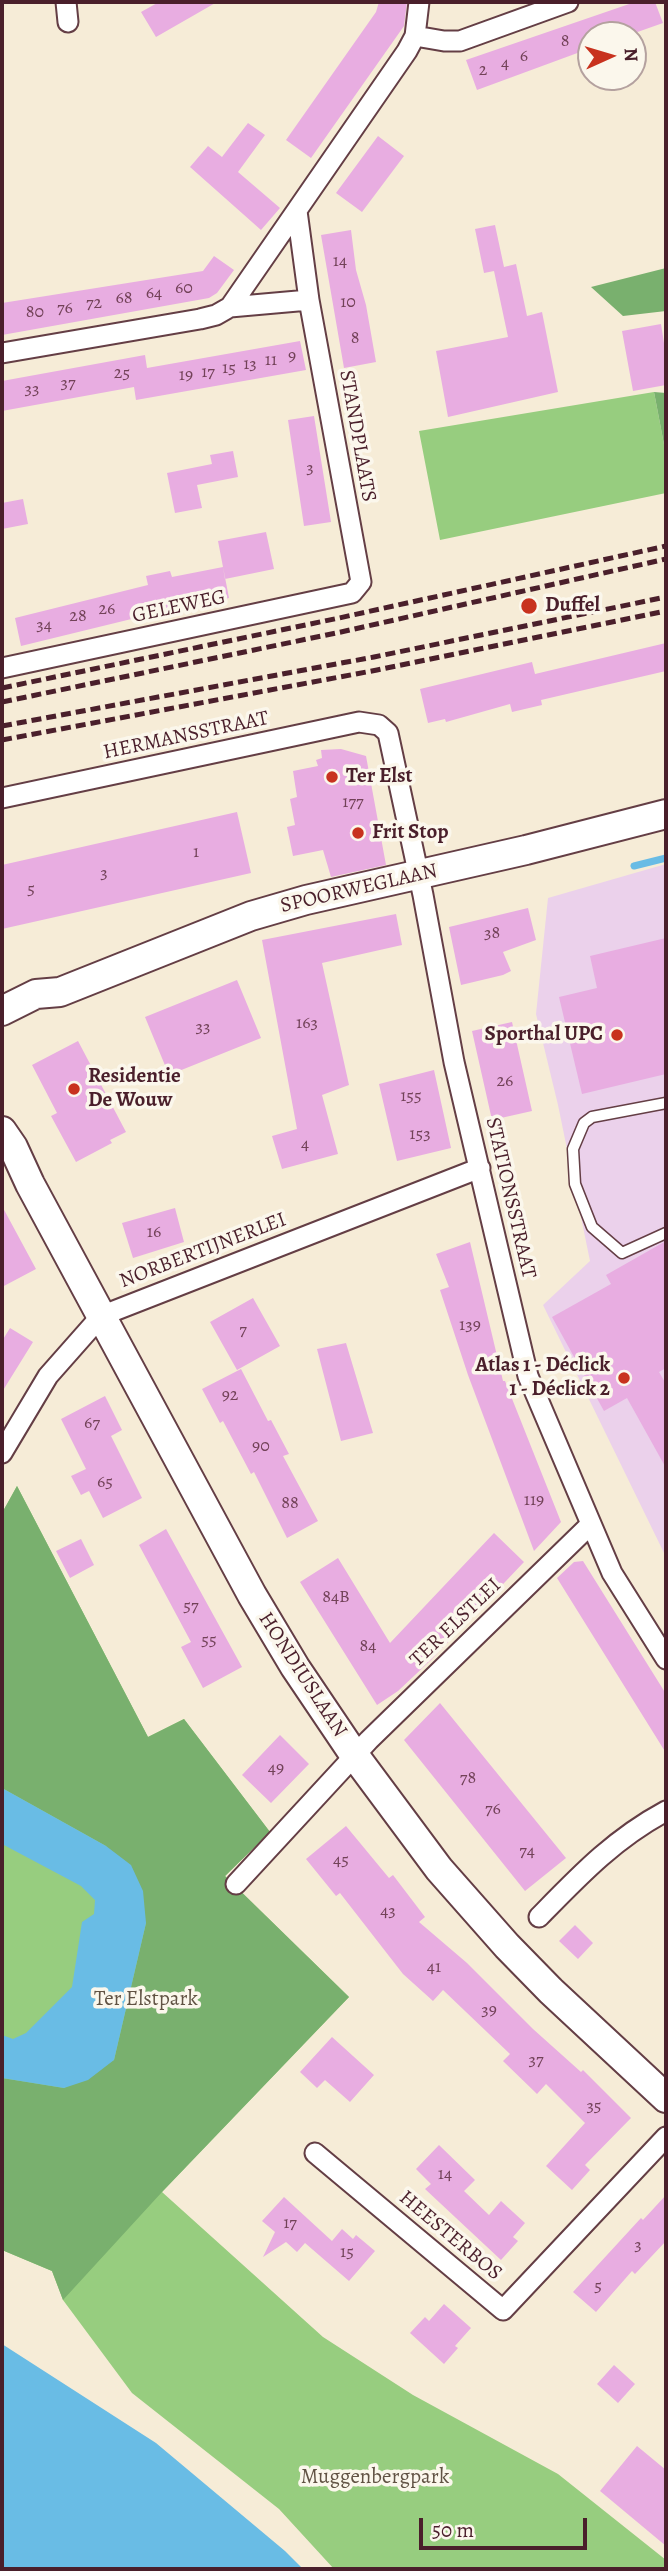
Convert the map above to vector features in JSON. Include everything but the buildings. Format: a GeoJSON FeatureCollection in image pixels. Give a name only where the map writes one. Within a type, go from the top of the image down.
{"type":"FeatureCollection","features":[{"type":"Feature","properties":{"kind":"street"},"geometry":{"type":"LineString","coordinates":[[66,2],[68,22]]}},
{"type":"Feature","properties":{"kind":"street"},"geometry":{"type":"LineString","coordinates":[[2,353],[216,316],[230,307],[415,36],[419,2]]}},
{"type":"Feature","properties":{"kind":"street"},"geometry":{"type":"LineString","coordinates":[[415,36],[460,41],[568,2]]}},
{"type":"Feature","properties":{"kind":"street","name":"STANDPLAATS"},"geometry":{"type":"LineString","coordinates":[[297,211],[309,300],[360,582]]}},
{"type":"Feature","properties":{"kind":"street"},"geometry":{"type":"LineString","coordinates":[[230,307],[309,300]]}},
{"type":"Feature","properties":{"kind":"street","name":"GELEWEG"},"geometry":{"type":"LineString","coordinates":[[2,668],[352,593],[360,582]]}},
{"type":"Feature","properties":{"kind":"street","name":"HERMANSSTRAAT"},"geometry":{"type":"LineString","coordinates":[[2,798],[359,722],[379,724]]}},
{"type":"Feature","properties":{"kind":"street","name":"STATIONSSTRAAT"},"geometry":{"type":"LineString","coordinates":[[379,724],[388,733],[394,754],[454,1062],[528,1376],[612,1573],[666,1659]]}},
{"type":"Feature","properties":{"kind":"street","name":"SPOORWEGLAAN"},"geometry":{"type":"LineString","coordinates":[[2,1011],[36,994],[60,992],[251,916],[666,814]]}},
{"type":"Feature","properties":{"kind":"street","name":"SPOORWEGLAAN"},"geometry":{"type":"LineString","coordinates":[[2,1032],[43,1007],[60,992]]}},
{"type":"Feature","properties":{"kind":"street","name":"HONDIUSLAAN"},"geometry":{"type":"LineString","coordinates":[[2,1131],[252,1595],[295,1667],[355,1756],[439,1869],[491,1928],[551,1991],[666,2098]]}},
{"type":"Feature","properties":{"kind":"street","name":"HONDIUSLAAN"},"geometry":{"type":"LineString","coordinates":[[2,1155],[30,1184]]}},
{"type":"Feature","properties":{"kind":"street","name":"NORBERTIJNERLEI"},"geometry":{"type":"LineString","coordinates":[[2,1453],[48,1376],[101,1316],[481,1168]]}},
{"type":"Feature","properties":{"kind":"street","name":"TER ELSTLEI"},"geometry":{"type":"LineString","coordinates":[[236,1884],[369,1740],[591,1524]]}},
{"type":"Feature","properties":{"kind":"street"},"geometry":{"type":"LineString","coordinates":[[539,1917],[598,1856],[646,1821],[666,1811]]}},
{"type":"Feature","properties":{"kind":"street","name":"HEESTERBOS"},"geometry":{"type":"LineString","coordinates":[[315,2153],[503,2310],[666,2137]]}},
{"type":"Feature","properties":{"kind":"lane"},"geometry":{"type":"LineString","coordinates":[[666,1103],[592,1117],[584,1123],[573,1149],[575,1184],[592,1227],[622,1253],[666,1233]]}},
{"type":"Feature","properties":{"kind":"shaded area"},"geometry":{"type":"Polygon","coordinates":[[[666,864],[666,1557],[543,1305],[590,1261],[536,1014],[548,898],[666,864]]]}},
{"type":"Feature","properties":{"kind":"green space"},"geometry":{"type":"Polygon","coordinates":[[[666,268],[666,311],[623,316],[591,287],[666,268]]]}},
{"type":"Feature","properties":{"kind":"green space"},"geometry":{"type":"Polygon","coordinates":[[[654,392],[666,455],[666,493],[440,540],[419,431],[654,392]]]}},
{"type":"Feature","properties":{"kind":"green space"},"geometry":{"type":"Polygon","coordinates":[[[654,392],[666,393],[666,455],[654,392]]]}},
{"type":"Feature","properties":{"kind":"green space","name":"Ter Elstpark"},"geometry":{"type":"Polygon","coordinates":[[[17,1486],[148,1737],[184,1719],[270,1832],[225,1876],[349,1997],[162,2192],[323,2337],[413,2395],[558,2474],[666,2560],[666,2569],[334,2569],[279,2509],[132,2393],[63,2300],[52,2271],[2,2250],[2,1513],[17,1486]]]}},
{"type":"Feature","properties":{"kind":"green space","name":"Ter Elstpark"},"geometry":{"type":"Polygon","coordinates":[[[17,1486],[148,1737],[184,1719],[270,1832],[225,1876],[349,1997],[162,2192],[63,2300],[52,2271],[2,2250],[2,2078],[64,2088],[114,2060],[146,1923],[106,1846],[2,1788],[2,1513],[17,1486]]]}},
{"type":"Feature","properties":{"kind":"water"},"geometry":{"type":"Polygon","coordinates":[[[2,1788],[106,1846],[131,1865],[143,1891],[146,1923],[114,2060],[88,2080],[64,2088],[2,2078],[2,2035],[13,2039],[26,2033],[72,1987],[82,1922],[94,1914],[95,1900],[81,1886],[2,1844],[2,1788]]]}},
{"type":"Feature","properties":{"kind":"water"},"geometry":{"type":"Polygon","coordinates":[[[2,2344],[156,2443],[303,2569],[2,2569],[2,2344]]]}},
{"type":"Feature","properties":{"kind":"waterway"},"geometry":{"type":"LineString","coordinates":[[634,866],[666,858]]}},
{"type":"Feature","properties":{"kind":"railway"},"geometry":{"type":"LineString","coordinates":[[2,688],[666,546]]}},
{"type":"Feature","properties":{"kind":"railway"},"geometry":{"type":"LineString","coordinates":[[2,702],[341,632],[666,559]]}},
{"type":"Feature","properties":{"kind":"railway"},"geometry":{"type":"LineString","coordinates":[[2,726],[374,657],[666,597]]}},
{"type":"Feature","properties":{"kind":"railway"},"geometry":{"type":"LineString","coordinates":[[2,740],[377,670],[666,611]]}},
{"type":"Feature","properties":{"kind":"place","name":"Duffel"},"geometry":{"type":"Point","coordinates":[529,606]}},
{"type":"Feature","properties":{"kind":"place","name":"Ter Elst"},"geometry":{"type":"Point","coordinates":[332,777]}},
{"type":"Feature","properties":{"kind":"place","name":"Frit Stop"},"geometry":{"type":"Point","coordinates":[358,833]}},
{"type":"Feature","properties":{"kind":"place","name":"Sporthal UPC"},"geometry":{"type":"Point","coordinates":[617,1035]}},
{"type":"Feature","properties":{"kind":"place","name":"Residentie De Wouw"},"geometry":{"type":"Point","coordinates":[74,1089]}},
{"type":"Feature","properties":{"kind":"place","name":"Atlas 1 - Déclick 1 - Déclick 2"},"geometry":{"type":"Point","coordinates":[624,1378]}},
{"type":"Feature","properties":{"kind":"park label","name":"Muggenbergpark"},"geometry":{"type":"Point","coordinates":[375,2478]}}]}
